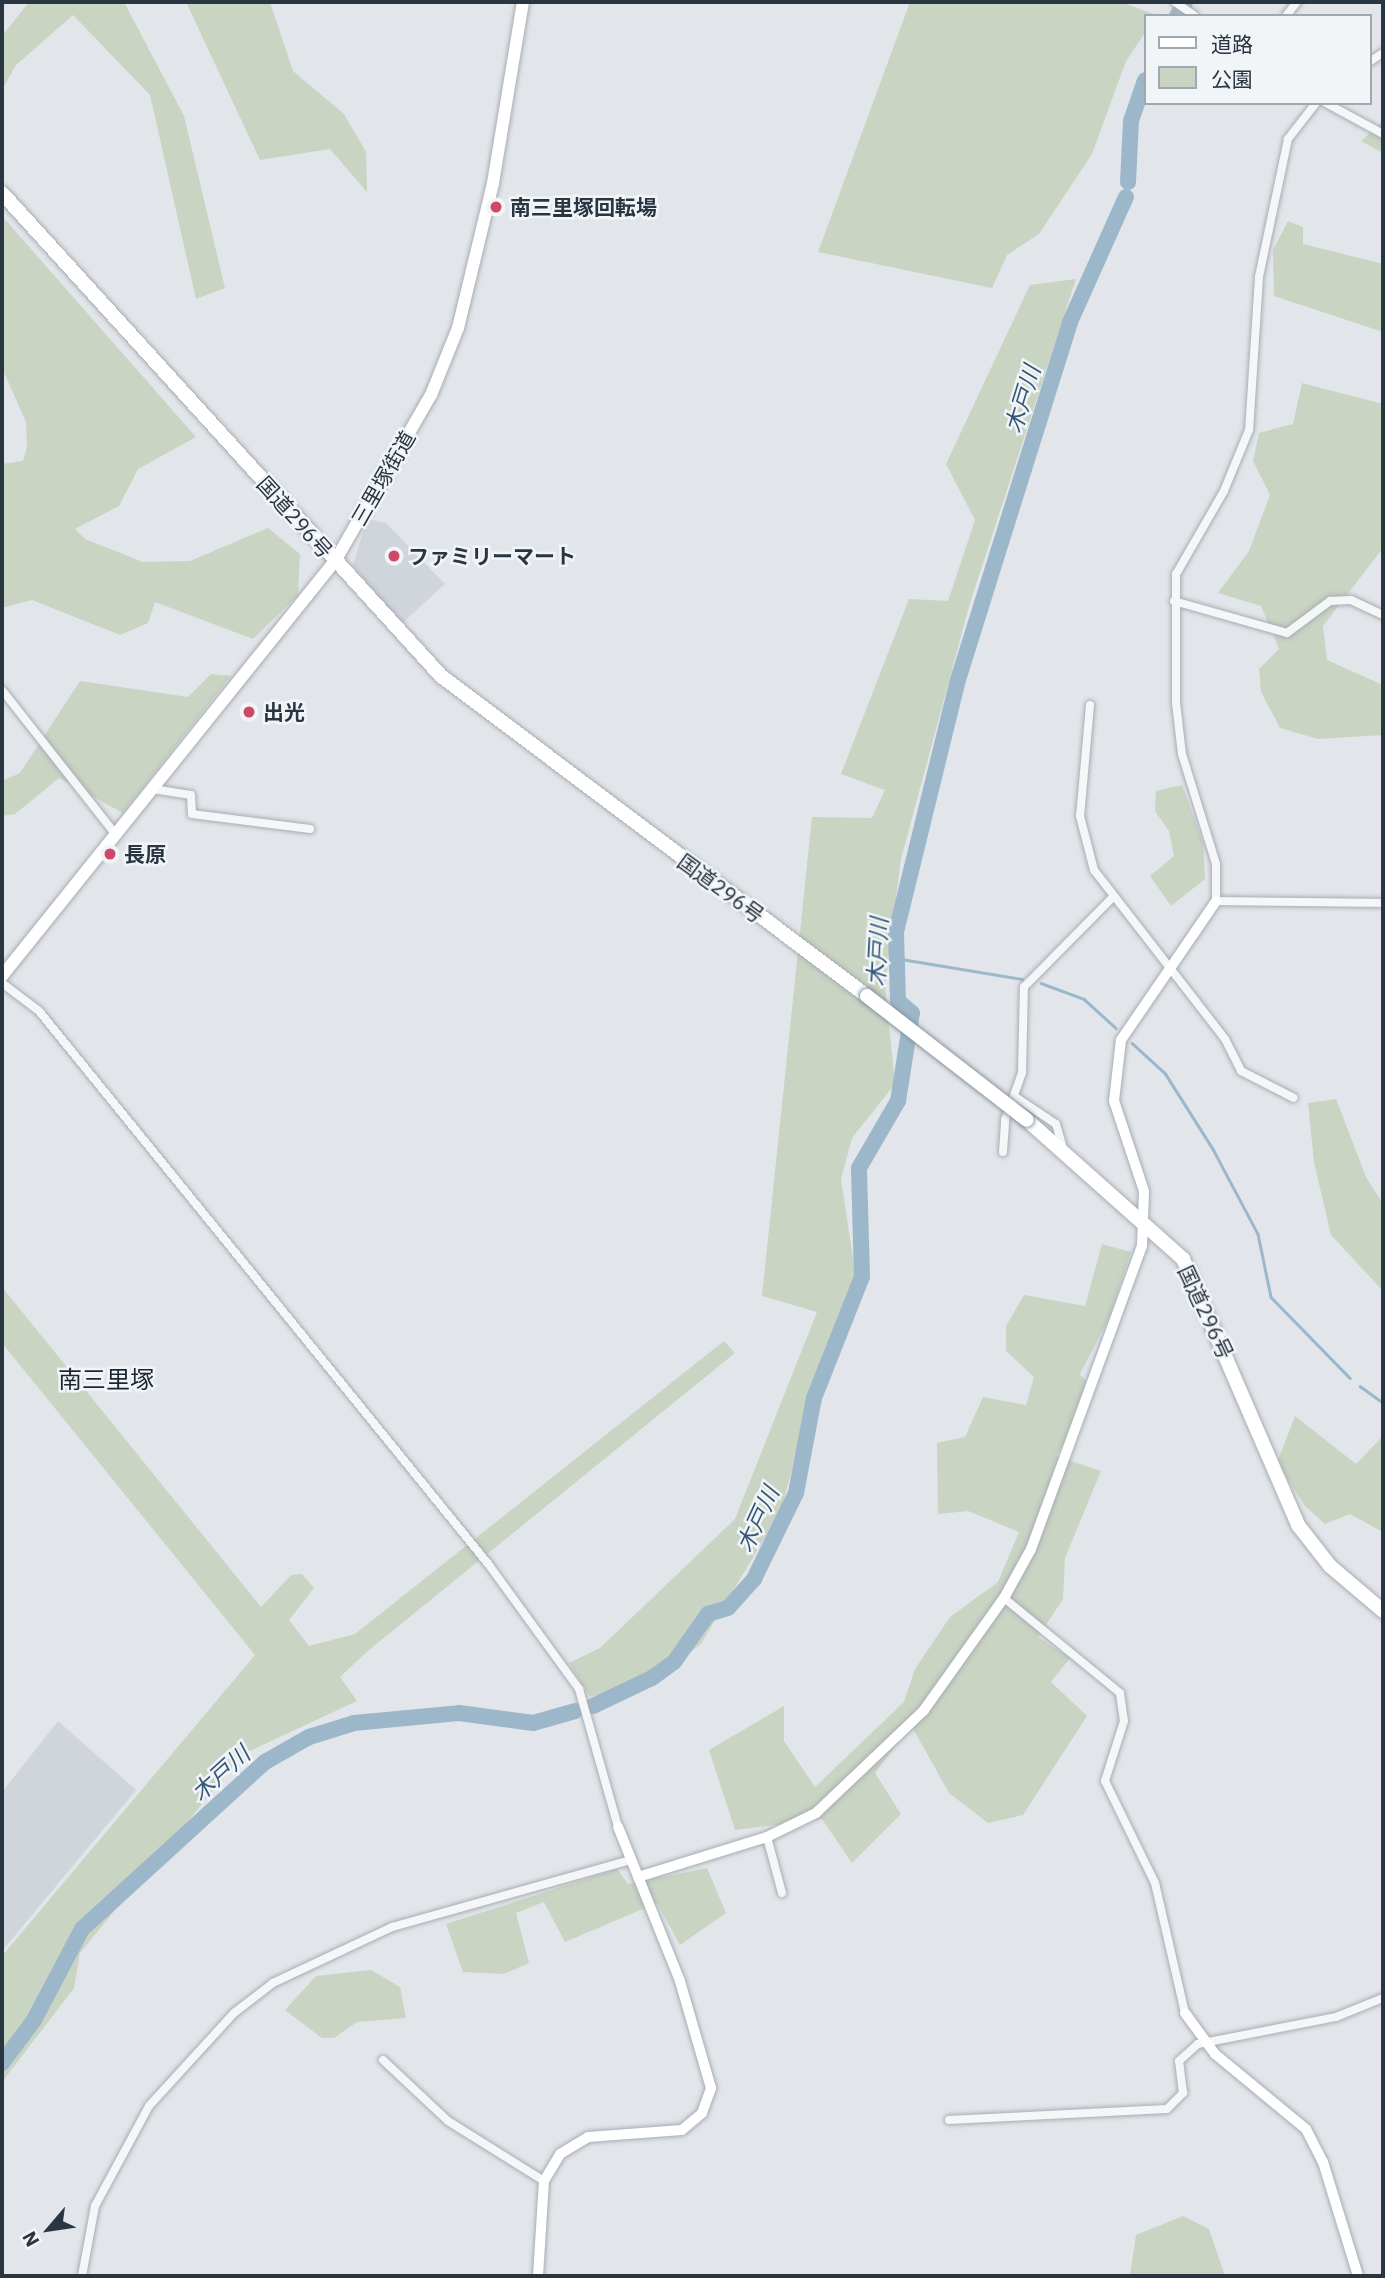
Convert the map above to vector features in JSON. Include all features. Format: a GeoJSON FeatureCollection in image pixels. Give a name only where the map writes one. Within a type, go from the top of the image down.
{"type":"FeatureCollection","features":[{"type":"Feature","properties":{"kind":"highway","name":"国道296号"},"geometry":{"type":"LineString","coordinates":[[2,193],[409,644],[485,714],[867,996],[1027,1120],[1146,1222],[1192,1274],[1298,1525],[1330,1566],[1383,1611]]}},
{"type":"Feature","properties":{"kind":"main road","name":"三里塚街道"},"geometry":{"type":"LineString","coordinates":[[2,976],[335,561],[447,363],[506,125],[523,2]]}},
{"type":"Feature","properties":{"kind":"street"},"geometry":{"type":"LineString","coordinates":[[1175,2],[1192,14]]}},
{"type":"Feature","properties":{"kind":"street"},"geometry":{"type":"LineString","coordinates":[[638,1878],[766,1837],[816,1814],[876,1762],[924,1710],[1004,1598],[1031,1549],[1125,1300],[1146,1222],[1144,1191],[1118,1127],[1114,1080],[1122,1040],[1216,901],[1216,864],[1182,754],[1174,601],[1176,575],[1224,491],[1249,430],[1259,277],[1288,139],[1314,105]]}},
{"type":"Feature","properties":{"kind":"street"},"geometry":{"type":"LineString","coordinates":[[1330,105],[1383,134]]}},
{"type":"Feature","properties":{"kind":"street"},"geometry":{"type":"LineString","coordinates":[[1174,601],[1287,633],[1330,601],[1351,600],[1383,615]]}},
{"type":"Feature","properties":{"kind":"street"},"geometry":{"type":"LineString","coordinates":[[2,690],[116,835]]}},
{"type":"Feature","properties":{"kind":"street"},"geometry":{"type":"LineString","coordinates":[[1090,705],[1080,817],[1094,870],[1112,898],[1225,1039],[1241,1071],[1294,1098]]}},
{"type":"Feature","properties":{"kind":"street"},"geometry":{"type":"LineString","coordinates":[[153,789],[191,796],[192,814],[310,829]]}},
{"type":"Feature","properties":{"kind":"street"},"geometry":{"type":"LineString","coordinates":[[1003,1153],[1023,1063],[1024,986],[1112,898]]}},
{"type":"Feature","properties":{"kind":"street"},"geometry":{"type":"LineString","coordinates":[[1216,901],[1383,904]]}},
{"type":"Feature","properties":{"kind":"street"},"geometry":{"type":"LineString","coordinates":[[2,983],[39,1011],[489,1565],[579,1689],[618,1827],[701,2042],[709,2098],[695,2120],[675,2133],[573,2143],[544,2181],[538,2276]]}},
{"type":"Feature","properties":{"kind":"street"},"geometry":{"type":"LineString","coordinates":[[1014,1096],[1056,1124],[1064,1152]]}},
{"type":"Feature","properties":{"kind":"street"},"geometry":{"type":"LineString","coordinates":[[1004,1598],[1121,1693],[1124,1721],[1105,1781],[1155,1883],[1185,2013],[1203,2042],[1306,2129],[1323,2162],[1357,2276]]}},
{"type":"Feature","properties":{"kind":"street"},"geometry":{"type":"LineString","coordinates":[[766,1837],[782,1892]]}},
{"type":"Feature","properties":{"kind":"street"},"geometry":{"type":"LineString","coordinates":[[82,2276],[95,2206],[149,2106],[254,1998],[353,1941],[630,1860]]}},
{"type":"Feature","properties":{"kind":"street"},"geometry":{"type":"LineString","coordinates":[[949,2119],[1167,2109],[1183,2094],[1179,2061],[1203,2042],[1336,2017],[1383,1998]]}},
{"type":"Feature","properties":{"kind":"street"},"geometry":{"type":"LineString","coordinates":[[383,2060],[448,2121],[544,2181]]}},
{"type":"Feature","properties":{"kind":"shaded area"},"geometry":{"type":"Polygon","coordinates":[[[367,519],[386,523],[445,584],[400,625],[353,565],[367,519]]]}},
{"type":"Feature","properties":{"kind":"shaded area"},"geometry":{"type":"Polygon","coordinates":[[[58,1721],[136,1790],[2,1951],[2,1792],[58,1721]]]}},
{"type":"Feature","properties":{"kind":"green space"},"geometry":{"type":"Polygon","coordinates":[[[29,2],[124,2],[184,116],[225,288],[196,299],[150,95],[73,15],[16,65],[2,90],[2,36],[29,2]]]}},
{"type":"Feature","properties":{"kind":"green space"},"geometry":{"type":"Polygon","coordinates":[[[186,2],[270,2],[293,71],[344,114],[366,152],[367,192],[330,149],[260,160],[186,2]]]}},
{"type":"Feature","properties":{"kind":"green space"},"geometry":{"type":"Polygon","coordinates":[[[910,2],[1120,2],[1154,14],[1144,14],[1144,34],[1126,61],[1092,154],[1039,234],[1007,255],[992,288],[818,252],[910,2]]]}},
{"type":"Feature","properties":{"kind":"green space"},"geometry":{"type":"Polygon","coordinates":[[[1383,121],[1383,153],[1361,141],[1383,121]]]}},
{"type":"Feature","properties":{"kind":"green space"},"geometry":{"type":"Polygon","coordinates":[[[2,216],[196,437],[138,469],[119,506],[75,529],[85,539],[143,562],[190,561],[268,528],[300,554],[298,595],[253,639],[155,602],[148,623],[120,635],[32,600],[2,608],[2,464],[23,461],[27,447],[26,422],[2,368],[2,216]]]}},
{"type":"Feature","properties":{"kind":"green space"},"geometry":{"type":"Polygon","coordinates":[[[1288,221],[1303,227],[1303,244],[1383,264],[1383,332],[1274,296],[1273,250],[1288,221]]]}},
{"type":"Feature","properties":{"kind":"green space"},"geometry":{"type":"Polygon","coordinates":[[[1076,279],[970,603],[901,859],[885,986],[895,1084],[852,1138],[841,1179],[856,1278],[817,1375],[781,1511],[701,1644],[647,1685],[590,1697],[569,1663],[600,1648],[735,1519],[817,1312],[762,1296],[812,817],[872,818],[885,790],[841,774],[909,599],[948,601],[975,520],[946,464],[1030,285],[1076,279]]]}},
{"type":"Feature","properties":{"kind":"green space"},"geometry":{"type":"Polygon","coordinates":[[[1302,383],[1383,404],[1383,548],[1323,626],[1327,660],[1383,685],[1383,735],[1318,739],[1280,728],[1261,692],[1259,669],[1279,649],[1261,606],[1218,593],[1249,551],[1270,495],[1253,461],[1259,433],[1293,424],[1302,383]]]}},
{"type":"Feature","properties":{"kind":"green space"},"geometry":{"type":"Polygon","coordinates":[[[211,674],[231,676],[123,813],[59,778],[15,814],[2,816],[2,781],[20,773],[80,681],[188,697],[211,674]]]}},
{"type":"Feature","properties":{"kind":"green space"},"geometry":{"type":"Polygon","coordinates":[[[1182,785],[1203,842],[1205,879],[1171,906],[1150,876],[1174,856],[1169,831],[1155,811],[1156,791],[1182,785]]]}},
{"type":"Feature","properties":{"kind":"green space"},"geometry":{"type":"Polygon","coordinates":[[[1336,1099],[1366,1177],[1383,1204],[1383,1291],[1331,1235],[1314,1162],[1308,1103],[1336,1099]]]}},
{"type":"Feature","properties":{"kind":"green space"},"geometry":{"type":"Polygon","coordinates":[[[1102,1244],[1131,1252],[1109,1318],[1080,1374],[1091,1388],[1085,1409],[1056,1456],[1101,1471],[1065,1558],[1063,1599],[1038,1637],[1070,1658],[1051,1682],[1087,1716],[1023,1815],[988,1823],[949,1793],[911,1725],[875,1773],[901,1814],[852,1863],[822,1819],[735,1830],[709,1750],[784,1706],[784,1741],[815,1787],[904,1702],[915,1669],[950,1617],[998,1582],[1019,1532],[968,1511],[938,1514],[937,1443],[965,1437],[983,1397],[1026,1405],[1034,1377],[1006,1351],[1006,1326],[1024,1295],[1085,1306],[1102,1244]]]}},
{"type":"Feature","properties":{"kind":"green space"},"geometry":{"type":"Polygon","coordinates":[[[2,1287],[261,1607],[291,1575],[302,1574],[314,1588],[289,1620],[309,1646],[355,1634],[724,1341],[735,1353],[369,1650],[340,1677],[357,1701],[243,1754],[80,1953],[74,1988],[2,2082],[2,1956],[255,1655],[2,1343],[2,1287]]]}},
{"type":"Feature","properties":{"kind":"green space"},"geometry":{"type":"Polygon","coordinates":[[[1295,1416],[1356,1464],[1383,1436],[1383,1532],[1350,1514],[1325,1524],[1305,1506],[1277,1463],[1295,1416]]]}},
{"type":"Feature","properties":{"kind":"green space"},"geometry":{"type":"Polygon","coordinates":[[[707,1868],[726,1913],[680,1945],[657,1903],[565,1942],[544,1902],[516,1913],[529,1963],[504,1974],[463,1972],[446,1924],[617,1869],[628,1884],[707,1868]]]}},
{"type":"Feature","properties":{"kind":"green space"},"geometry":{"type":"Polygon","coordinates":[[[371,1970],[400,1987],[406,2018],[357,2022],[334,2038],[322,2038],[285,2010],[316,1976],[371,1970]]]}},
{"type":"Feature","properties":{"kind":"green space"},"geometry":{"type":"Polygon","coordinates":[[[1183,2216],[1209,2229],[1225,2276],[1130,2276],[1136,2235],[1183,2216]]]}},
{"type":"Feature","properties":{"kind":"waterway","name":"木戸川"},"geometry":{"type":"LineString","coordinates":[[1178,14],[1185,2]]}},
{"type":"Feature","properties":{"kind":"waterway","name":"木戸川"},"geometry":{"type":"LineString","coordinates":[[1128,182],[1131,121],[1144,83]]}},
{"type":"Feature","properties":{"kind":"waterway","name":"木戸川"},"geometry":{"type":"LineString","coordinates":[[593,1706],[652,1678],[674,1662],[708,1614],[728,1608],[754,1579],[796,1493],[814,1398],[862,1277],[859,1168],[898,1101],[912,1013],[898,1001],[896,932],[957,683],[1070,322],[1126,197]]}},
{"type":"Feature","properties":{"kind":"waterway"},"geometry":{"type":"LineString","coordinates":[[895,958],[1022,979]]}},
{"type":"Feature","properties":{"kind":"waterway"},"geometry":{"type":"LineString","coordinates":[[1041,983],[1084,999],[1116,1028]]}},
{"type":"Feature","properties":{"kind":"waterway"},"geometry":{"type":"LineString","coordinates":[[1132,1043],[1165,1073],[1213,1149],[1258,1234],[1271,1297],[1350,1378]]}},
{"type":"Feature","properties":{"kind":"waterway"},"geometry":{"type":"LineString","coordinates":[[1360,1386],[1383,1403]]}},
{"type":"Feature","properties":{"kind":"waterway","name":"木戸川"},"geometry":{"type":"LineString","coordinates":[[2,2063],[34,2020],[82,1929],[265,1762],[309,1737],[354,1723],[459,1713],[533,1723],[575,1711]]}},
{"type":"Feature","properties":{"kind":"place","name":"南三里塚回転場"},"geometry":{"type":"Point","coordinates":[496,207]}},
{"type":"Feature","properties":{"kind":"place","name":"ファミリーマート"},"geometry":{"type":"Point","coordinates":[394,556]}},
{"type":"Feature","properties":{"kind":"place","name":"出光"},"geometry":{"type":"Point","coordinates":[249,712]}},
{"type":"Feature","properties":{"kind":"place","name":"長原"},"geometry":{"type":"Point","coordinates":[110,854]}},
{"type":"Feature","properties":{"kind":"district","name":"南三里塚"},"geometry":{"type":"Point","coordinates":[106,1380]}}]}
